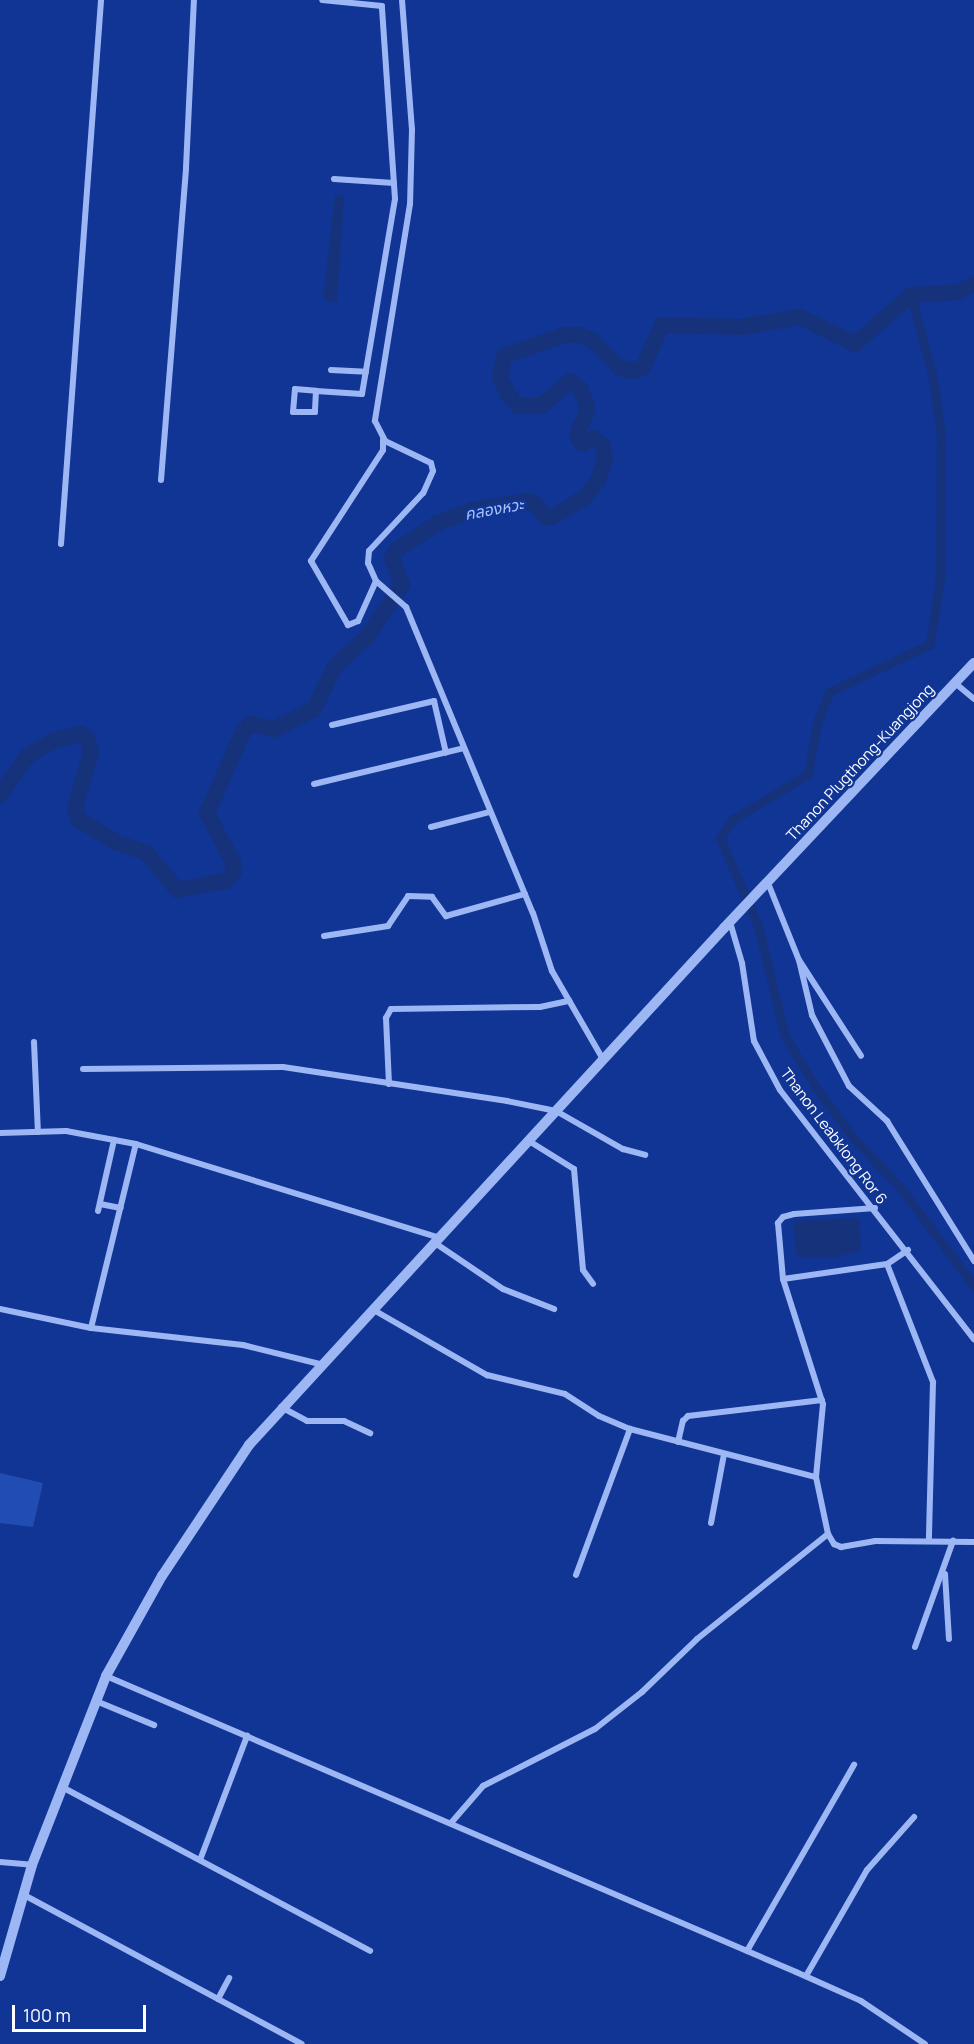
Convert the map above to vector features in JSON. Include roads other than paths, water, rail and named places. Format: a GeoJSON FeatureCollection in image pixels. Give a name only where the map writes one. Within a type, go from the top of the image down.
{"type":"FeatureCollection","features":[{"type":"Feature","properties":{"kind":"street"},"geometry":{"type":"LineString","coordinates":[[61,544],[72,432],[101,0]]}},
{"type":"Feature","properties":{"kind":"street"},"geometry":{"type":"LineString","coordinates":[[161,480],[186,179],[194,0]]}},
{"type":"Feature","properties":{"kind":"street"},"geometry":{"type":"LineString","coordinates":[[316,391],[315,412],[293,412],[295,389],[362,394],[395,199],[382,6],[322,0]]}},
{"type":"Feature","properties":{"kind":"street"},"geometry":{"type":"LineString","coordinates":[[378,582],[358,621],[348,625],[311,561],[383,450],[383,438],[375,412],[399,291],[411,185],[412,129],[402,0]]}},
{"type":"Feature","properties":{"kind":"street"},"geometry":{"type":"LineString","coordinates":[[334,179],[394,183]]}},
{"type":"Feature","properties":{"kind":"street"},"geometry":{"type":"LineString","coordinates":[[331,370],[366,372]]}},
{"type":"Feature","properties":{"kind":"street"},"geometry":{"type":"LineString","coordinates":[[383,438],[393,447],[430,464],[433,471],[423,493],[369,551],[368,563],[378,582],[402,603],[525,894],[552,971],[604,1062]]}},
{"type":"Feature","properties":{"kind":"street","name":"Thanon Plugthong-Kuangjong"},"geometry":{"type":"LineString","coordinates":[[0,1976],[32,1865],[106,1676],[204,1510],[281,1407],[320,1364],[604,1062],[730,921],[974,663]]}},
{"type":"Feature","properties":{"kind":"street"},"geometry":{"type":"LineString","coordinates":[[955,683],[974,699]]}},
{"type":"Feature","properties":{"kind":"street"},"geometry":{"type":"LineString","coordinates":[[332,725],[434,701],[446,753]]}},
{"type":"Feature","properties":{"kind":"street"},"geometry":{"type":"LineString","coordinates":[[314,784],[464,748]]}},
{"type":"Feature","properties":{"kind":"street"},"geometry":{"type":"LineString","coordinates":[[431,827],[489,812]]}},
{"type":"Feature","properties":{"kind":"street"},"geometry":{"type":"LineString","coordinates":[[768,883],[799,960],[812,1014],[849,1086],[887,1121],[974,1261]]}},
{"type":"Feature","properties":{"kind":"street"},"geometry":{"type":"LineString","coordinates":[[324,936],[388,926],[395,919],[401,901],[408,896],[432,897],[446,916],[525,894]]}},
{"type":"Feature","properties":{"kind":"street","name":"Thanon Leabklong Ror 6"},"geometry":{"type":"LineString","coordinates":[[730,921],[742,963],[754,1041],[780,1090],[908,1250],[974,1339]]}},
{"type":"Feature","properties":{"kind":"street"},"geometry":{"type":"LineString","coordinates":[[799,960],[861,1056]]}},
{"type":"Feature","properties":{"kind":"street"},"geometry":{"type":"LineString","coordinates":[[389,1084],[386,1018],[391,1009],[540,1007],[569,1001]]}},
{"type":"Feature","properties":{"kind":"street"},"geometry":{"type":"LineString","coordinates":[[34,1042],[38,1132]]}},
{"type":"Feature","properties":{"kind":"street"},"geometry":{"type":"LineString","coordinates":[[83,1069],[283,1067],[556,1111],[623,1149],[645,1155]]}},
{"type":"Feature","properties":{"kind":"street"},"geometry":{"type":"LineString","coordinates":[[0,1133],[79,1132],[136,1144],[437,1240],[503,1289],[554,1309]]}},
{"type":"Feature","properties":{"kind":"street"},"geometry":{"type":"LineString","coordinates":[[114,1140],[99,1208],[122,1208]]}},
{"type":"Feature","properties":{"kind":"street"},"geometry":{"type":"LineString","coordinates":[[529,1141],[574,1169],[583,1270],[593,1284]]}},
{"type":"Feature","properties":{"kind":"street"},"geometry":{"type":"LineString","coordinates":[[92,1328],[136,1144]]}},
{"type":"Feature","properties":{"kind":"street"},"geometry":{"type":"LineString","coordinates":[[875,1209],[783,1217],[778,1223],[783,1279],[822,1400],[816,1477],[828,1534],[834,1544],[841,1547],[929,1540],[974,1542]]}},
{"type":"Feature","properties":{"kind":"street"},"geometry":{"type":"LineString","coordinates":[[783,1279],[887,1264],[908,1250]]}},
{"type":"Feature","properties":{"kind":"street"},"geometry":{"type":"LineString","coordinates":[[887,1264],[933,1382],[929,1540]]}},
{"type":"Feature","properties":{"kind":"street"},"geometry":{"type":"LineString","coordinates":[[0,1309],[92,1328],[243,1346],[320,1364]]}},
{"type":"Feature","properties":{"kind":"street"},"geometry":{"type":"LineString","coordinates":[[371,1309],[483,1373],[565,1394],[598,1416],[630,1429],[816,1477]]}},
{"type":"Feature","properties":{"kind":"street"},"geometry":{"type":"LineString","coordinates":[[678,1442],[683,1421],[688,1416],[822,1400]]}},
{"type":"Feature","properties":{"kind":"street"},"geometry":{"type":"LineString","coordinates":[[281,1407],[307,1421],[344,1421],[370,1433]]}},
{"type":"Feature","properties":{"kind":"street"},"geometry":{"type":"LineString","coordinates":[[576,1575],[630,1429]]}},
{"type":"Feature","properties":{"kind":"street"},"geometry":{"type":"LineString","coordinates":[[711,1523],[724,1454]]}},
{"type":"Feature","properties":{"kind":"street"},"geometry":{"type":"LineString","coordinates":[[451,1823],[483,1786],[595,1730],[642,1692],[697,1639],[828,1534]]}},
{"type":"Feature","properties":{"kind":"street"},"geometry":{"type":"LineString","coordinates":[[915,1647],[945,1571],[953,1541]]}},
{"type":"Feature","properties":{"kind":"street"},"geometry":{"type":"LineString","coordinates":[[945,1571],[949,1639]]}},
{"type":"Feature","properties":{"kind":"street"},"geometry":{"type":"LineString","coordinates":[[106,1676],[806,1976],[861,2001],[925,2044]]}},
{"type":"Feature","properties":{"kind":"street"},"geometry":{"type":"LineString","coordinates":[[96,1701],[154,1725]]}},
{"type":"Feature","properties":{"kind":"street"},"geometry":{"type":"LineString","coordinates":[[200,1860],[247,1736]]}},
{"type":"Feature","properties":{"kind":"street"},"geometry":{"type":"LineString","coordinates":[[747,1951],[854,1765]]}},
{"type":"Feature","properties":{"kind":"street"},"geometry":{"type":"LineString","coordinates":[[61,1787],[370,1951]]}},
{"type":"Feature","properties":{"kind":"street"},"geometry":{"type":"LineString","coordinates":[[806,1976],[867,1870],[914,1817]]}},
{"type":"Feature","properties":{"kind":"street"},"geometry":{"type":"LineString","coordinates":[[0,1862],[32,1865]]}},
{"type":"Feature","properties":{"kind":"street"},"geometry":{"type":"LineString","coordinates":[[24,1895],[302,2044]]}},
{"type":"Feature","properties":{"kind":"street"},"geometry":{"type":"LineString","coordinates":[[218,1999],[229,1978]]}},
{"type":"Feature","properties":{"kind":"waterway","name":"คลองหวะ"},"geometry":{"type":"LineString","coordinates":[[0,795],[28,755],[55,740],[80,734],[87,738],[91,752],[75,809],[79,820],[116,842],[147,853],[177,890],[226,881],[234,871],[233,862],[207,813],[244,730],[251,724],[274,729],[314,709],[335,666],[367,637],[402,585],[392,559],[396,550],[440,522],[473,510],[528,501],[537,505],[546,517],[552,517],[584,498],[598,480],[605,460],[603,446],[594,438],[582,444],[577,435],[588,409],[580,388],[570,381],[541,406],[519,406],[509,396],[500,377],[504,356],[564,335],[579,335],[593,341],[620,368],[633,371],[643,367],[662,325],[742,327],[800,317],[855,344],[911,295],[959,292],[974,284]]}},
{"type":"Feature","properties":{"kind":"waterway"},"geometry":{"type":"LineString","coordinates":[[911,295],[933,378],[941,436],[940,577],[930,644],[829,692],[817,723],[808,774],[733,819],[720,838],[758,926],[785,1036],[815,1086],[855,1140],[900,1187],[974,1286]]}}]}
